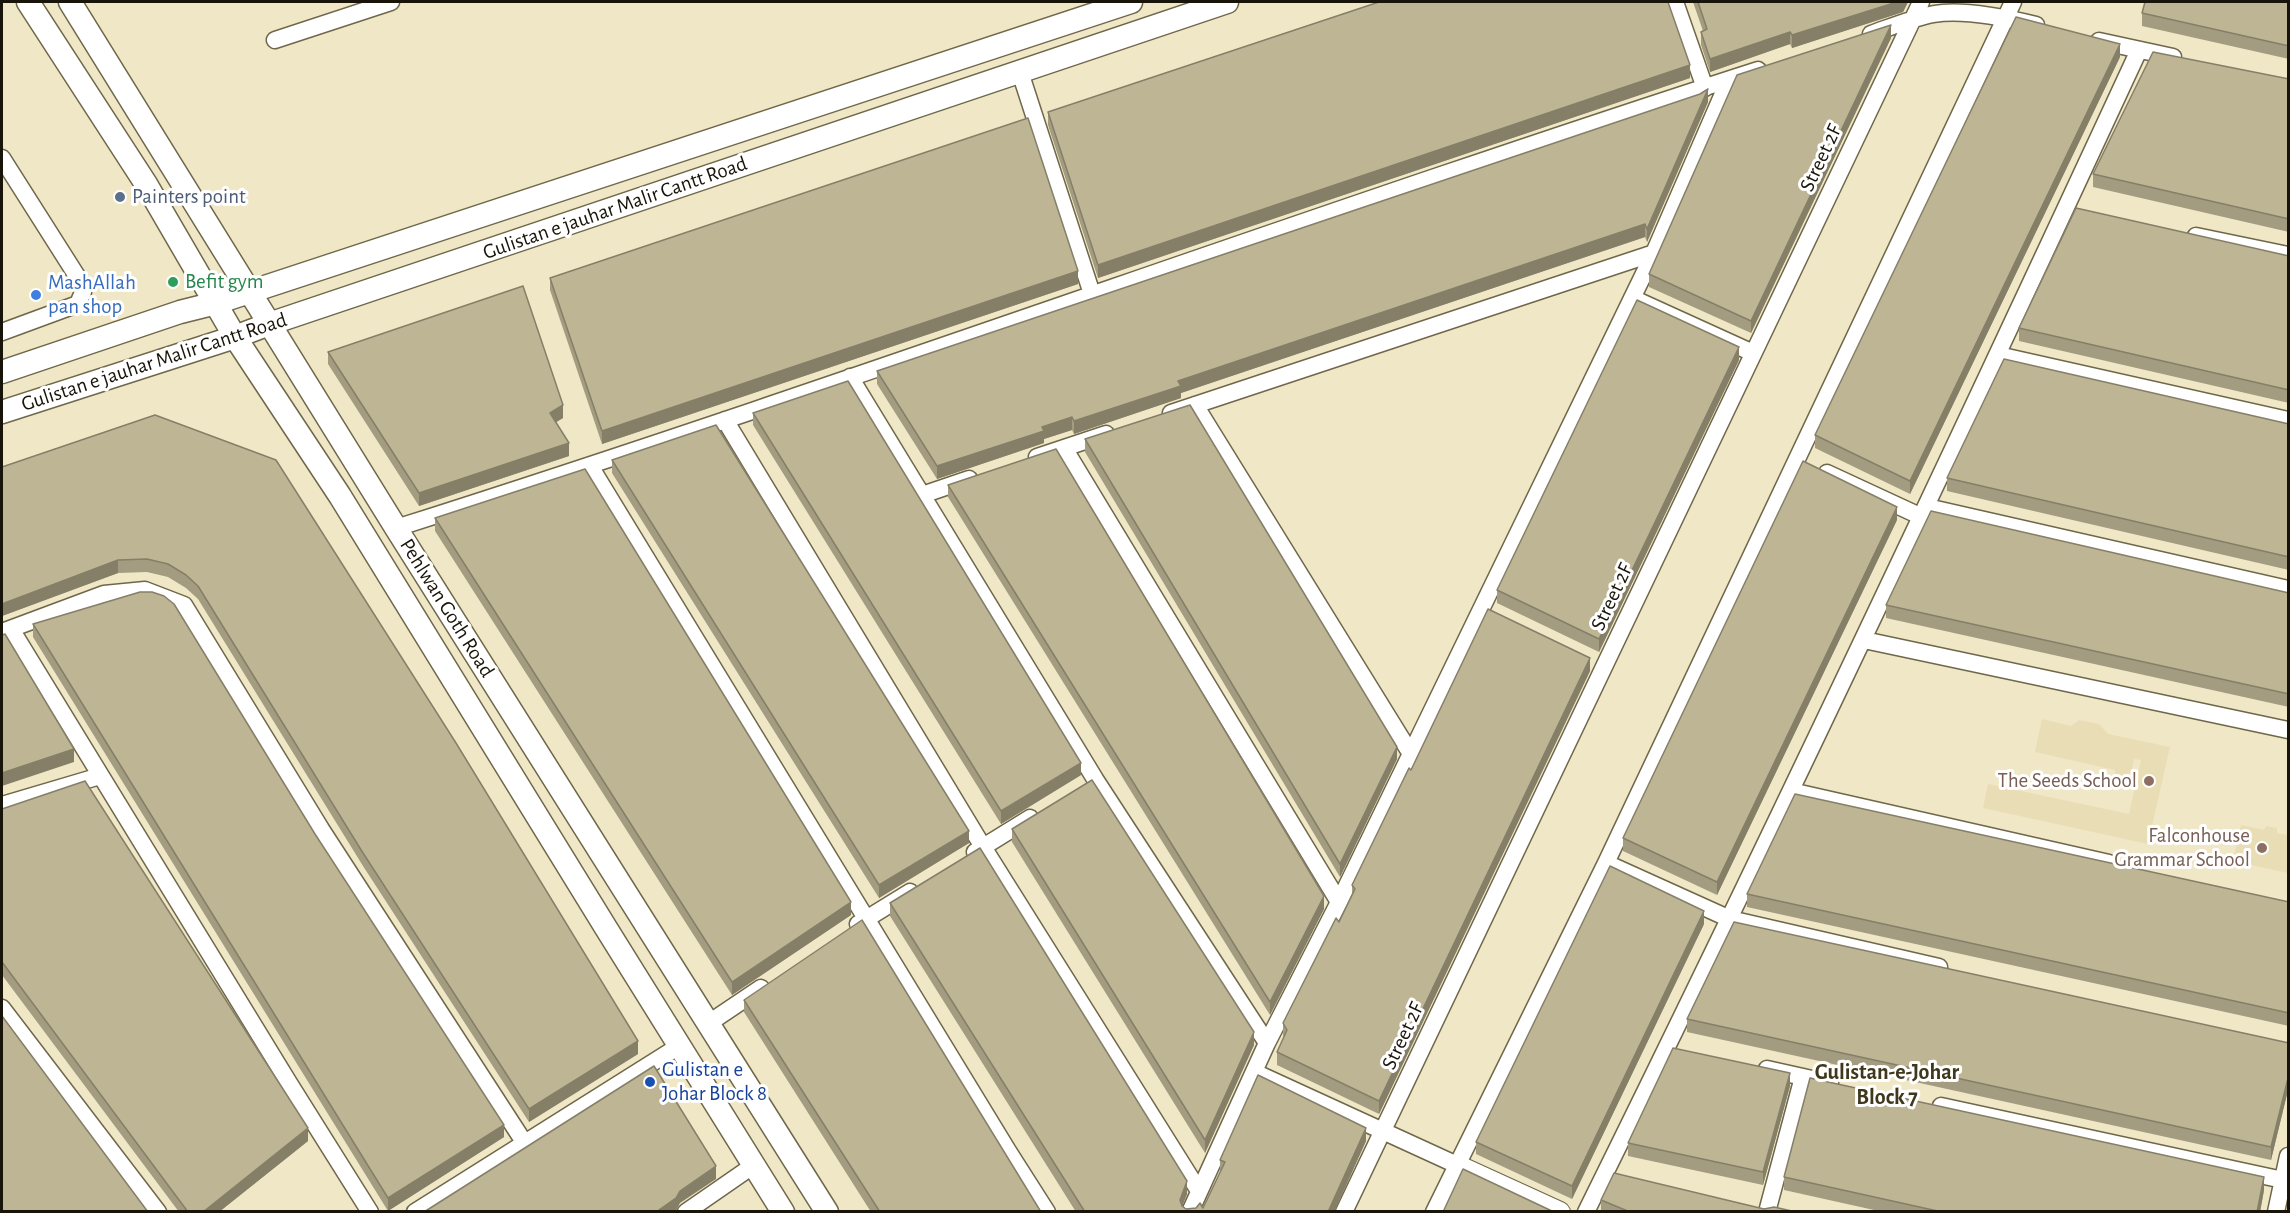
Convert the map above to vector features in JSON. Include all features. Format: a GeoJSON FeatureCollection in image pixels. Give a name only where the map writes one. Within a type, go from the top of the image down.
{"type":"FeatureCollection","features":[{"type":"Feature","properties":{"kind":"main road","name":"Pehlwan Goth Road"},"geometry":{"type":"LineString","coordinates":[[28,2],[146,184],[235,337],[340,496],[783,1212]]}},
{"type":"Feature","properties":{"kind":"main road","name":"Pehlwan Goth Road"},"geometry":{"type":"LineString","coordinates":[[69,2],[396,528],[827,1212]]}},
{"type":"Feature","properties":{"kind":"main road","name":"Gulistan e jauhar Malir Cantt Road"},"geometry":{"type":"LineString","coordinates":[[2,372],[1131,2]]}},
{"type":"Feature","properties":{"kind":"main road","name":"Gulistan e jauhar Malir Cantt Road"},"geometry":{"type":"LineString","coordinates":[[2,412],[235,337],[1227,2]]}},
{"type":"Feature","properties":{"kind":"street"},"geometry":{"type":"LineString","coordinates":[[276,40],[390,2]]}},
{"type":"Feature","properties":{"kind":"street"},"geometry":{"type":"LineString","coordinates":[[1675,2],[1705,88]]}},
{"type":"Feature","properties":{"kind":"street","name":"Street 2F"},"geometry":{"type":"LineString","coordinates":[[1344,1212],[1599,663],[1753,352],[1921,2]]}},
{"type":"Feature","properties":{"kind":"street"},"geometry":{"type":"LineString","coordinates":[[1434,1212],[1606,863],[1807,464],[2013,2]]}},
{"type":"Feature","properties":{"kind":"street"},"geometry":{"type":"LineString","coordinates":[[1854,39],[1933,14],[1948,13],[2006,18],[2050,29]]}},
{"type":"Feature","properties":{"kind":"street"},"geometry":{"type":"LineString","coordinates":[[2084,37],[2185,60]]}},
{"type":"Feature","properties":{"kind":"street"},"geometry":{"type":"LineString","coordinates":[[1586,1212],[1611,1174],[1672,1049],[1730,919],[1998,355],[2072,209],[2139,50]]}},
{"type":"Feature","properties":{"kind":"street"},"geometry":{"type":"LineString","coordinates":[[396,528],[590,466],[1092,294],[1774,65]]}},
{"type":"Feature","properties":{"kind":"street"},"geometry":{"type":"LineString","coordinates":[[1020,72],[1092,294]]}},
{"type":"Feature","properties":{"kind":"street"},"geometry":{"type":"LineString","coordinates":[[1190,1212],[1268,1043],[1411,754],[1487,609],[1654,253],[1729,80]]}},
{"type":"Feature","properties":{"kind":"street"},"geometry":{"type":"LineString","coordinates":[[2,158],[82,284],[84,292],[78,303],[2,332]]}},
{"type":"Feature","properties":{"kind":"street"},"geometry":{"type":"LineString","coordinates":[[2183,233],[2289,255]]}},
{"type":"Feature","properties":{"kind":"street"},"geometry":{"type":"LineString","coordinates":[[1152,420],[1654,253]]}},
{"type":"Feature","properties":{"kind":"street"},"geometry":{"type":"LineString","coordinates":[[1632,298],[1753,352]]}},
{"type":"Feature","properties":{"kind":"street"},"geometry":{"type":"LineString","coordinates":[[1998,355],[2289,420]]}},
{"type":"Feature","properties":{"kind":"street"},"geometry":{"type":"LineString","coordinates":[[850,377],[1090,782],[1268,1043]]}},
{"type":"Feature","properties":{"kind":"street"},"geometry":{"type":"LineString","coordinates":[[1196,405],[1411,754]]}},
{"type":"Feature","properties":{"kind":"street"},"geometry":{"type":"LineString","coordinates":[[725,420],[983,847],[1199,1191]]}},
{"type":"Feature","properties":{"kind":"street"},"geometry":{"type":"LineString","coordinates":[[1020,463],[1119,430]]}},
{"type":"Feature","properties":{"kind":"street"},"geometry":{"type":"LineString","coordinates":[[1064,448],[1339,902]]}},
{"type":"Feature","properties":{"kind":"street"},"geometry":{"type":"LineString","coordinates":[[1807,464],[1924,512],[2289,589]]}},
{"type":"Feature","properties":{"kind":"street"},"geometry":{"type":"LineString","coordinates":[[590,466],[1047,1212]]}},
{"type":"Feature","properties":{"kind":"street"},"geometry":{"type":"LineString","coordinates":[[922,495],[987,473]]}},
{"type":"Feature","properties":{"kind":"street"},"geometry":{"type":"LineString","coordinates":[[370,1212],[100,776],[6,631],[104,594],[145,590],[184,605],[321,829],[524,1142]]}},
{"type":"Feature","properties":{"kind":"street"},"geometry":{"type":"LineString","coordinates":[[1864,640],[2289,730]]}},
{"type":"Feature","properties":{"kind":"street"},"geometry":{"type":"LineString","coordinates":[[2,805],[100,776]]}},
{"type":"Feature","properties":{"kind":"street"},"geometry":{"type":"LineString","coordinates":[[1791,791],[2127,867]]}},
{"type":"Feature","properties":{"kind":"street"},"geometry":{"type":"LineString","coordinates":[[964,858],[1044,810]]}},
{"type":"Feature","properties":{"kind":"street"},"geometry":{"type":"LineString","coordinates":[[1606,863],[1730,919],[1960,972]]}},
{"type":"Feature","properties":{"kind":"street"},"geometry":{"type":"LineString","coordinates":[[847,931],[925,882]]}},
{"type":"Feature","properties":{"kind":"street"},"geometry":{"type":"LineString","coordinates":[[709,1023],[778,977]]}},
{"type":"Feature","properties":{"kind":"street"},"geometry":{"type":"LineString","coordinates":[[2,1008],[158,1212]]}},
{"type":"Feature","properties":{"kind":"street"},"geometry":{"type":"LineString","coordinates":[[415,1212],[679,1046]]}},
{"type":"Feature","properties":{"kind":"street"},"geometry":{"type":"LineString","coordinates":[[1746,1065],[1845,1086]]}},
{"type":"Feature","properties":{"kind":"street"},"geometry":{"type":"LineString","coordinates":[[1254,1072],[1560,1212]]}},
{"type":"Feature","properties":{"kind":"street"},"geometry":{"type":"LineString","coordinates":[[1762,1211],[1803,1077]]}},
{"type":"Feature","properties":{"kind":"street"},"geometry":{"type":"LineString","coordinates":[[1922,1102],[2283,1180]]}},
{"type":"Feature","properties":{"kind":"street"},"geometry":{"type":"LineString","coordinates":[[2276,1212],[2289,1156]]}},
{"type":"Feature","properties":{"kind":"street"},"geometry":{"type":"LineString","coordinates":[[686,1212],[754,1165]]}},
{"type":"Feature","properties":{"kind":"shaded area","name":"The Seeds School"},"geometry":{"type":"Polygon","coordinates":[[[2042,719],[2071,726],[2079,720],[2099,724],[2108,734],[2170,747],[2148,844],[1983,808],[1988,784],[2129,814],[2141,760],[2134,759],[2130,779],[2115,775],[2115,770],[2035,752],[2042,719]]]}},
{"type":"Feature","properties":{"kind":"shaded area","name":"Falconhouse Grammar School"},"geometry":{"type":"Polygon","coordinates":[[[2241,825],[2264,830],[2266,826],[2277,828],[2277,833],[2288,835],[2288,873],[2233,861],[2241,825]]]}},
{"type":"Feature","properties":{"kind":"building"},"geometry":{"type":"Polygon","coordinates":[[[1379,2],[1668,2],[1690,65],[1098,265],[1048,112],[1379,2]]]}},
{"type":"Feature","properties":{"kind":"building"},"geometry":{"type":"Polygon","coordinates":[[[1698,2],[1897,2],[1792,35],[1790,32],[1710,59],[1701,32],[1707,29],[1698,2]]]}},
{"type":"Feature","properties":{"kind":"building"},"geometry":{"type":"Polygon","coordinates":[[[2145,2],[2289,2],[2289,46],[2142,13],[2145,2]]]}},
{"type":"Feature","properties":{"kind":"building"},"geometry":{"type":"Polygon","coordinates":[[[2016,17],[2120,44],[1910,481],[1815,435],[2016,17]]]}},
{"type":"Feature","properties":{"kind":"building"},"geometry":{"type":"Polygon","coordinates":[[[1891,25],[1751,321],[1649,274],[1737,75],[1891,25]]]}},
{"type":"Feature","properties":{"kind":"building"},"geometry":{"type":"Polygon","coordinates":[[[2153,52],[2289,79],[2289,219],[2093,174],[2153,52]]]}},
{"type":"Feature","properties":{"kind":"building"},"geometry":{"type":"Polygon","coordinates":[[[1708,89],[1647,229],[1645,224],[1178,381],[1181,386],[1074,421],[1072,417],[1042,427],[1044,431],[937,466],[877,371],[1700,94],[1708,89]]]}},
{"type":"Feature","properties":{"kind":"building"},"geometry":{"type":"Polygon","coordinates":[[[1028,118],[1078,271],[602,431],[550,278],[1028,118]]]}},
{"type":"Feature","properties":{"kind":"building"},"geometry":{"type":"Polygon","coordinates":[[[2076,208],[2289,256],[2289,390],[2019,328],[2076,208]]]}},
{"type":"Feature","properties":{"kind":"building"},"geometry":{"type":"Polygon","coordinates":[[[523,286],[563,405],[550,413],[569,443],[419,493],[328,352],[523,286]]]}},
{"type":"Feature","properties":{"kind":"building"},"geometry":{"type":"Polygon","coordinates":[[[1637,300],[1739,347],[1599,639],[1497,590],[1637,300]]]}},
{"type":"Feature","properties":{"kind":"building"},"geometry":{"type":"Polygon","coordinates":[[[2004,359],[2289,424],[2289,557],[1947,478],[2004,359]]]}},
{"type":"Feature","properties":{"kind":"building"},"geometry":{"type":"Polygon","coordinates":[[[848,381],[1081,763],[1001,811],[753,413],[848,381]]]}},
{"type":"Feature","properties":{"kind":"building"},"geometry":{"type":"Polygon","coordinates":[[[1190,405],[1397,747],[1340,864],[1085,439],[1190,405]]]}},
{"type":"Feature","properties":{"kind":"building"},"geometry":{"type":"Polygon","coordinates":[[[155,415],[276,460],[456,743],[638,1041],[529,1109],[363,853],[198,586],[186,575],[168,564],[147,559],[118,560],[2,604],[2,467],[155,415]]]}},
{"type":"Feature","properties":{"kind":"building"},"geometry":{"type":"Polygon","coordinates":[[[716,425],[969,831],[879,885],[612,460],[716,425]]]}},
{"type":"Feature","properties":{"kind":"building"},"geometry":{"type":"Polygon","coordinates":[[[1056,449],[1324,896],[1270,1002],[948,485],[1056,449]]]}},
{"type":"Feature","properties":{"kind":"building"},"geometry":{"type":"Polygon","coordinates":[[[1803,461],[1897,507],[1717,882],[1623,838],[1803,461]]]}},
{"type":"Feature","properties":{"kind":"building"},"geometry":{"type":"Polygon","coordinates":[[[585,469],[851,902],[732,982],[435,518],[585,469]]]}},
{"type":"Feature","properties":{"kind":"building"},"geometry":{"type":"Polygon","coordinates":[[[1931,511],[2289,593],[2289,694],[1886,605],[1931,511]]]}},
{"type":"Feature","properties":{"kind":"building"},"geometry":{"type":"Polygon","coordinates":[[[140,592],[152,592],[164,596],[174,604],[315,834],[504,1125],[388,1198],[33,624],[140,592]]]}},
{"type":"Feature","properties":{"kind":"building"},"geometry":{"type":"Polygon","coordinates":[[[1488,609],[1590,658],[1379,1101],[1277,1052],[1287,1030],[1283,1023],[1336,918],[1339,922],[1355,889],[1352,885],[1409,768],[1411,770],[1488,609]]]}},
{"type":"Feature","properties":{"kind":"building"},"geometry":{"type":"Polygon","coordinates":[[[5,634],[74,749],[2,773],[2,635],[5,634]]]}},
{"type":"Feature","properties":{"kind":"building"},"geometry":{"type":"Polygon","coordinates":[[[1092,780],[1254,1032],[1205,1140],[1012,829],[1092,780]]]}},
{"type":"Feature","properties":{"kind":"building"},"geometry":{"type":"Polygon","coordinates":[[[85,781],[308,1128],[203,1212],[188,1212],[2,962],[2,809],[85,781]]]}},
{"type":"Feature","properties":{"kind":"building"},"geometry":{"type":"Polygon","coordinates":[[[1795,794],[2289,902],[2289,1013],[1747,894],[1795,794]]]}},
{"type":"Feature","properties":{"kind":"building"},"geometry":{"type":"Polygon","coordinates":[[[980,848],[1187,1181],[1180,1200],[1182,1206],[1186,1209],[1196,1208],[1200,1203],[1203,1208],[1225,1162],[1220,1160],[1258,1075],[1366,1128],[1328,1212],[1085,1212],[890,903],[980,848]]]}},
{"type":"Feature","properties":{"kind":"building"},"geometry":{"type":"Polygon","coordinates":[[[1610,866],[1704,911],[1572,1186],[1476,1142],[1610,866]]]}},
{"type":"Feature","properties":{"kind":"building"},"geometry":{"type":"Polygon","coordinates":[[[862,920],[1041,1212],[880,1212],[744,1000],[862,920]]]}},
{"type":"Feature","properties":{"kind":"building"},"geometry":{"type":"Polygon","coordinates":[[[1734,922],[2289,1043],[2289,1074],[2271,1147],[1687,1019],[1734,922]]]}},
{"type":"Feature","properties":{"kind":"building"},"geometry":{"type":"Polygon","coordinates":[[[2,1016],[148,1212],[2,1212],[2,1016]]]}},
{"type":"Feature","properties":{"kind":"building"},"geometry":{"type":"Polygon","coordinates":[[[1673,1048],[1790,1073],[1763,1172],[1628,1143],[1673,1048]]]}},
{"type":"Feature","properties":{"kind":"building"},"geometry":{"type":"Polygon","coordinates":[[[654,1066],[716,1166],[680,1191],[676,1198],[656,1212],[424,1212],[654,1066]]]}},
{"type":"Feature","properties":{"kind":"building"},"geometry":{"type":"Polygon","coordinates":[[[1810,1078],[2264,1177],[2257,1212],[1942,1212],[1784,1177],[1810,1078]]]}},
{"type":"Feature","properties":{"kind":"building"},"geometry":{"type":"Polygon","coordinates":[[[1463,1169],[1554,1212],[1443,1212],[1463,1169]]]}},
{"type":"Feature","properties":{"kind":"building"},"geometry":{"type":"Polygon","coordinates":[[[1614,1173],[1764,1209],[1774,1207],[1796,1212],[1630,1212],[1601,1200],[1614,1173]]]}},
{"type":"Feature","properties":{"kind":"place","name":"Painters point"},"geometry":{"type":"Point","coordinates":[120,197]}},
{"type":"Feature","properties":{"kind":"place","name":"Befit gym"},"geometry":{"type":"Point","coordinates":[173,282]}},
{"type":"Feature","properties":{"kind":"place","name":"MashAllah pan shop"},"geometry":{"type":"Point","coordinates":[36,295]}},
{"type":"Feature","properties":{"kind":"place","name":"The Seeds School"},"geometry":{"type":"Point","coordinates":[2149,781]}},
{"type":"Feature","properties":{"kind":"place","name":"Falconhouse Grammar School"},"geometry":{"type":"Point","coordinates":[2262,848]}},
{"type":"Feature","properties":{"kind":"place","name":"Gulistan e Johar Block 8"},"geometry":{"type":"Point","coordinates":[650,1082]}},
{"type":"Feature","properties":{"kind":"district","name":"Gulistan-e-Johar Block 7"},"geometry":{"type":"Point","coordinates":[1887,1084]}}]}
